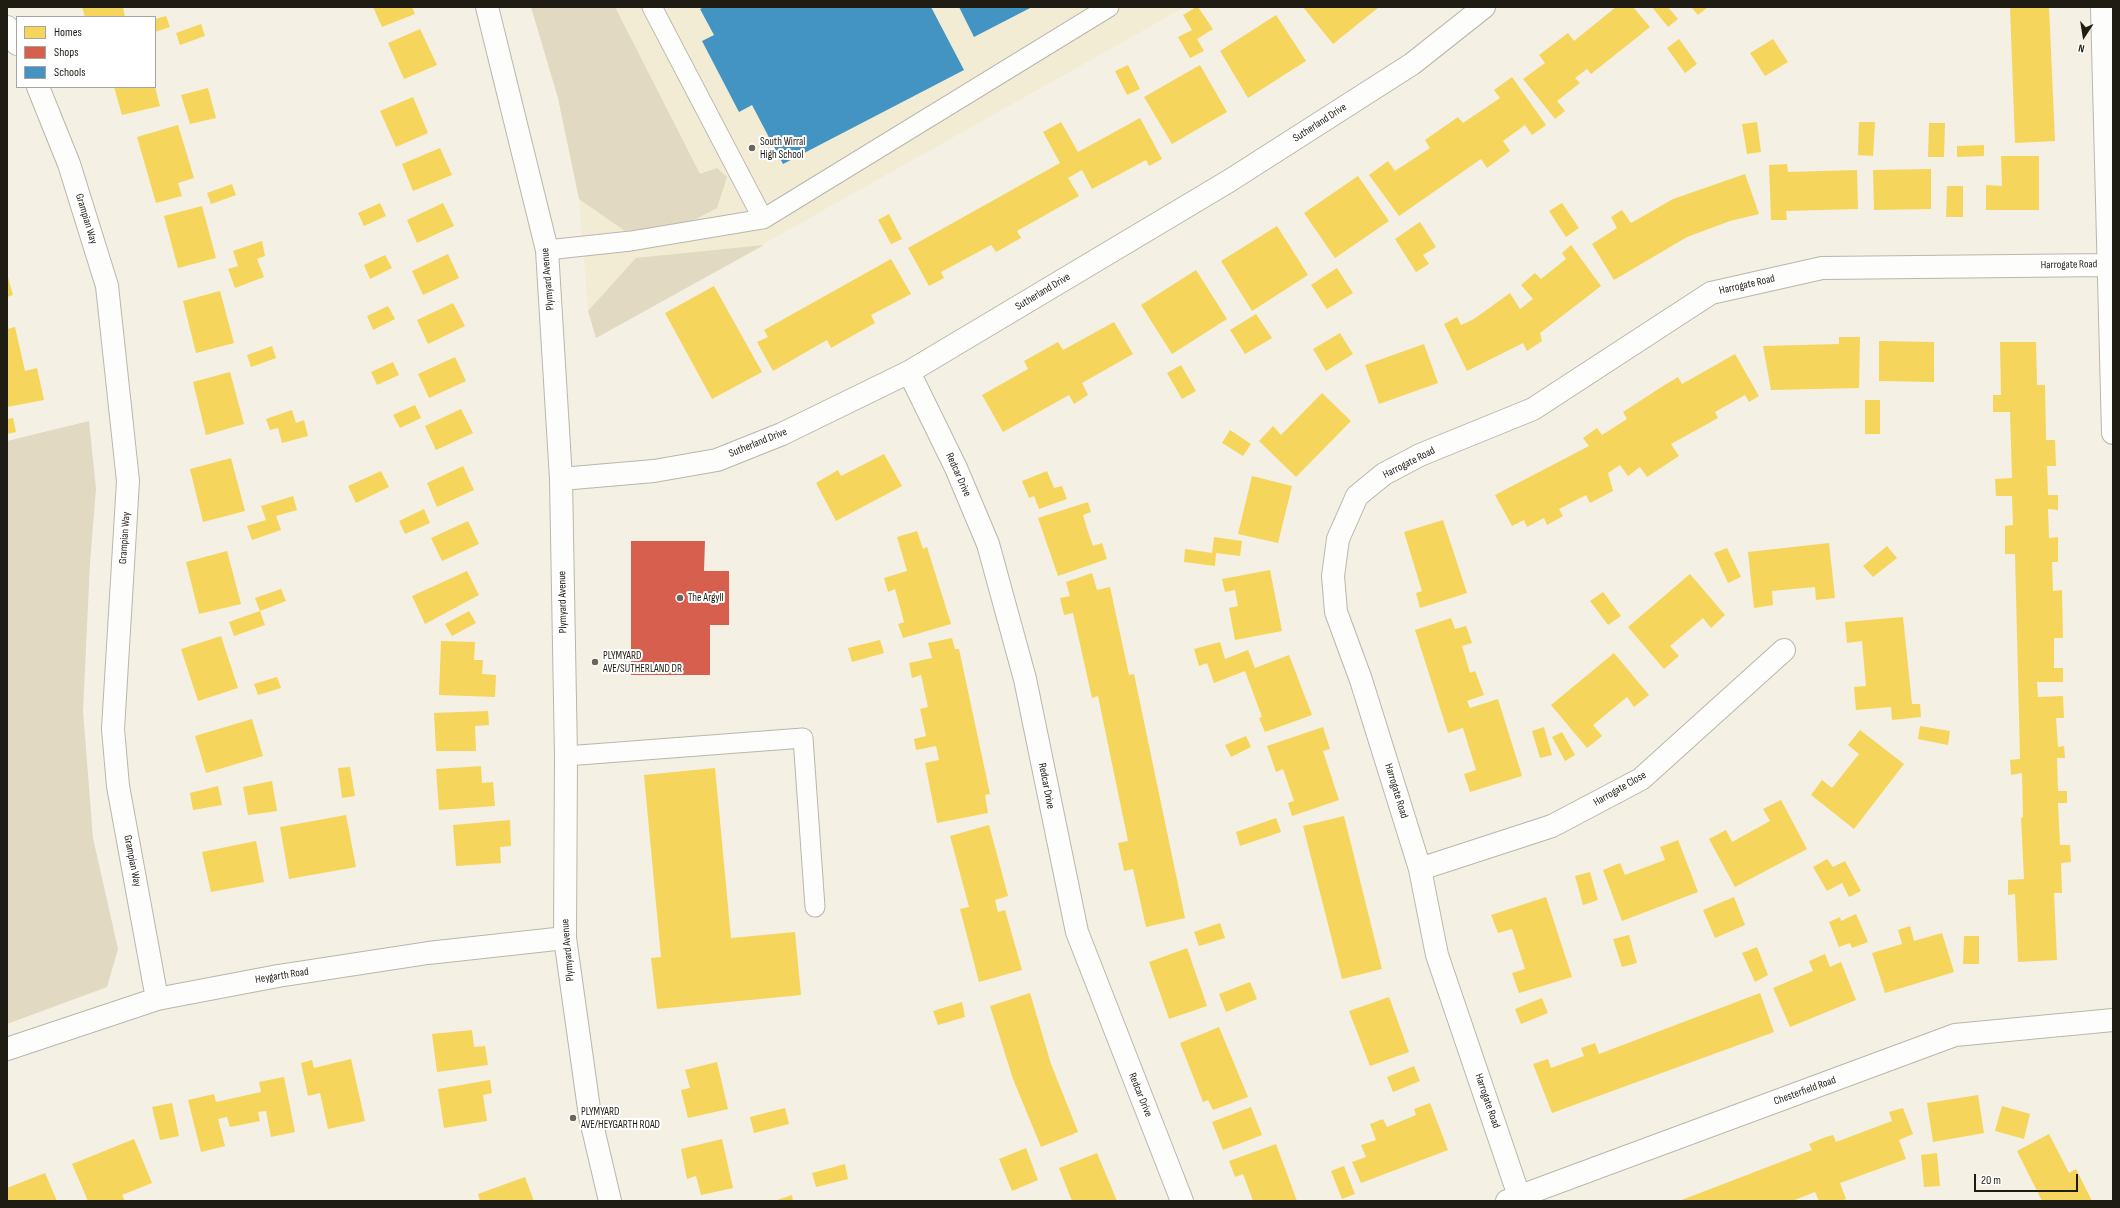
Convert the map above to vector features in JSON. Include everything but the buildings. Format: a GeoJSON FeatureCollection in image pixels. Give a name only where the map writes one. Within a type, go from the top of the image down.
{"type":"FeatureCollection","features":[{"type":"Feature","properties":{"kind":"street","name":"Plymyard Avenue"},"geometry":{"type":"LineString","coordinates":[[487,7],[547,250],[561,479],[566,756],[565,938],[590,1116],[610,1201]]}},
{"type":"Feature","properties":{"kind":"street","name":"Sutherland Drive"},"geometry":{"type":"LineString","coordinates":[[561,479],[654,471],[717,460],[782,434],[909,372],[1229,182],[1412,64],[1484,7]]}},
{"type":"Feature","properties":{"kind":"street"},"geometry":{"type":"LineString","coordinates":[[2102,7],[2113,433]]}},
{"type":"Feature","properties":{"kind":"street"},"geometry":{"type":"LineString","coordinates":[[7,27],[16,42]]}},
{"type":"Feature","properties":{"kind":"street","name":"Grampian Way"},"geometry":{"type":"LineString","coordinates":[[38,88],[69,164],[107,286],[128,481],[113,729],[118,786],[157,998]]}},
{"type":"Feature","properties":{"kind":"street","name":"Harrogate Road"},"geometry":{"type":"LineString","coordinates":[[1512,1198],[1437,955],[1420,869],[1361,680],[1336,612],[1333,576],[1338,539],[1357,496],[1384,474],[1420,455],[1533,409],[1710,293],[1822,268],[2109,264]]}},
{"type":"Feature","properties":{"kind":"street","name":"Redcar Drive"},"geometry":{"type":"LineString","coordinates":[[909,372],[956,468],[988,544],[1025,679],[1077,932],[1182,1201]]}},
{"type":"Feature","properties":{"kind":"street","name":"Harrogate Close"},"geometry":{"type":"LineString","coordinates":[[1420,869],[1552,826],[1641,779],[1784,650]]}},
{"type":"Feature","properties":{"kind":"street","name":"Heygarth Road"},"geometry":{"type":"LineString","coordinates":[[7,1049],[157,998],[278,976],[420,954],[565,938]]}},
{"type":"Feature","properties":{"kind":"street","name":"Chesterfield Road"},"geometry":{"type":"LineString","coordinates":[[1512,1198],[1955,1035],[2113,1020]]}},
{"type":"Feature","properties":{"kind":"lane"},"geometry":{"type":"LineString","coordinates":[[652,7],[763,218]]}},
{"type":"Feature","properties":{"kind":"lane"},"geometry":{"type":"LineString","coordinates":[[547,250],[632,241],[763,218],[1109,7]]}},
{"type":"Feature","properties":{"kind":"lane"},"geometry":{"type":"LineString","coordinates":[[566,756],[803,738],[815,907]]}},
{"type":"Feature","properties":{"kind":"shaded area","name":"South Wirral High School"},"geometry":{"type":"Polygon","coordinates":[[[531,7],[1185,7],[596,338],[588,311],[579,199],[558,98],[531,7]]]}},
{"type":"Feature","properties":{"kind":"shaded area"},"geometry":{"type":"Polygon","coordinates":[[[531,7],[615,7],[700,174],[717,168],[727,177],[717,208],[688,223],[625,231],[579,199],[558,98],[531,7]]]}},
{"type":"Feature","properties":{"kind":"shaded area"},"geometry":{"type":"Polygon","coordinates":[[[764,245],[596,338],[588,311],[636,258],[764,245]]]}},
{"type":"Feature","properties":{"kind":"shaded area"},"geometry":{"type":"Polygon","coordinates":[[[89,421],[96,489],[90,563],[83,711],[93,838],[118,949],[107,987],[7,1024],[7,441],[89,421]]]}},
{"type":"Feature","properties":{"kind":"place","name":"South Wirral High School"},"geometry":{"type":"Point","coordinates":[752,148]}},
{"type":"Feature","properties":{"kind":"place","name":"The Argyll"},"geometry":{"type":"Point","coordinates":[680,598]}},
{"type":"Feature","properties":{"kind":"place","name":"PLYMYARD AVE/SUTHERLAND DR"},"geometry":{"type":"Point","coordinates":[595,662]}},
{"type":"Feature","properties":{"kind":"place","name":"PLYMYARD AVE/HEYGARTH ROAD"},"geometry":{"type":"Point","coordinates":[573,1118]}}]}
